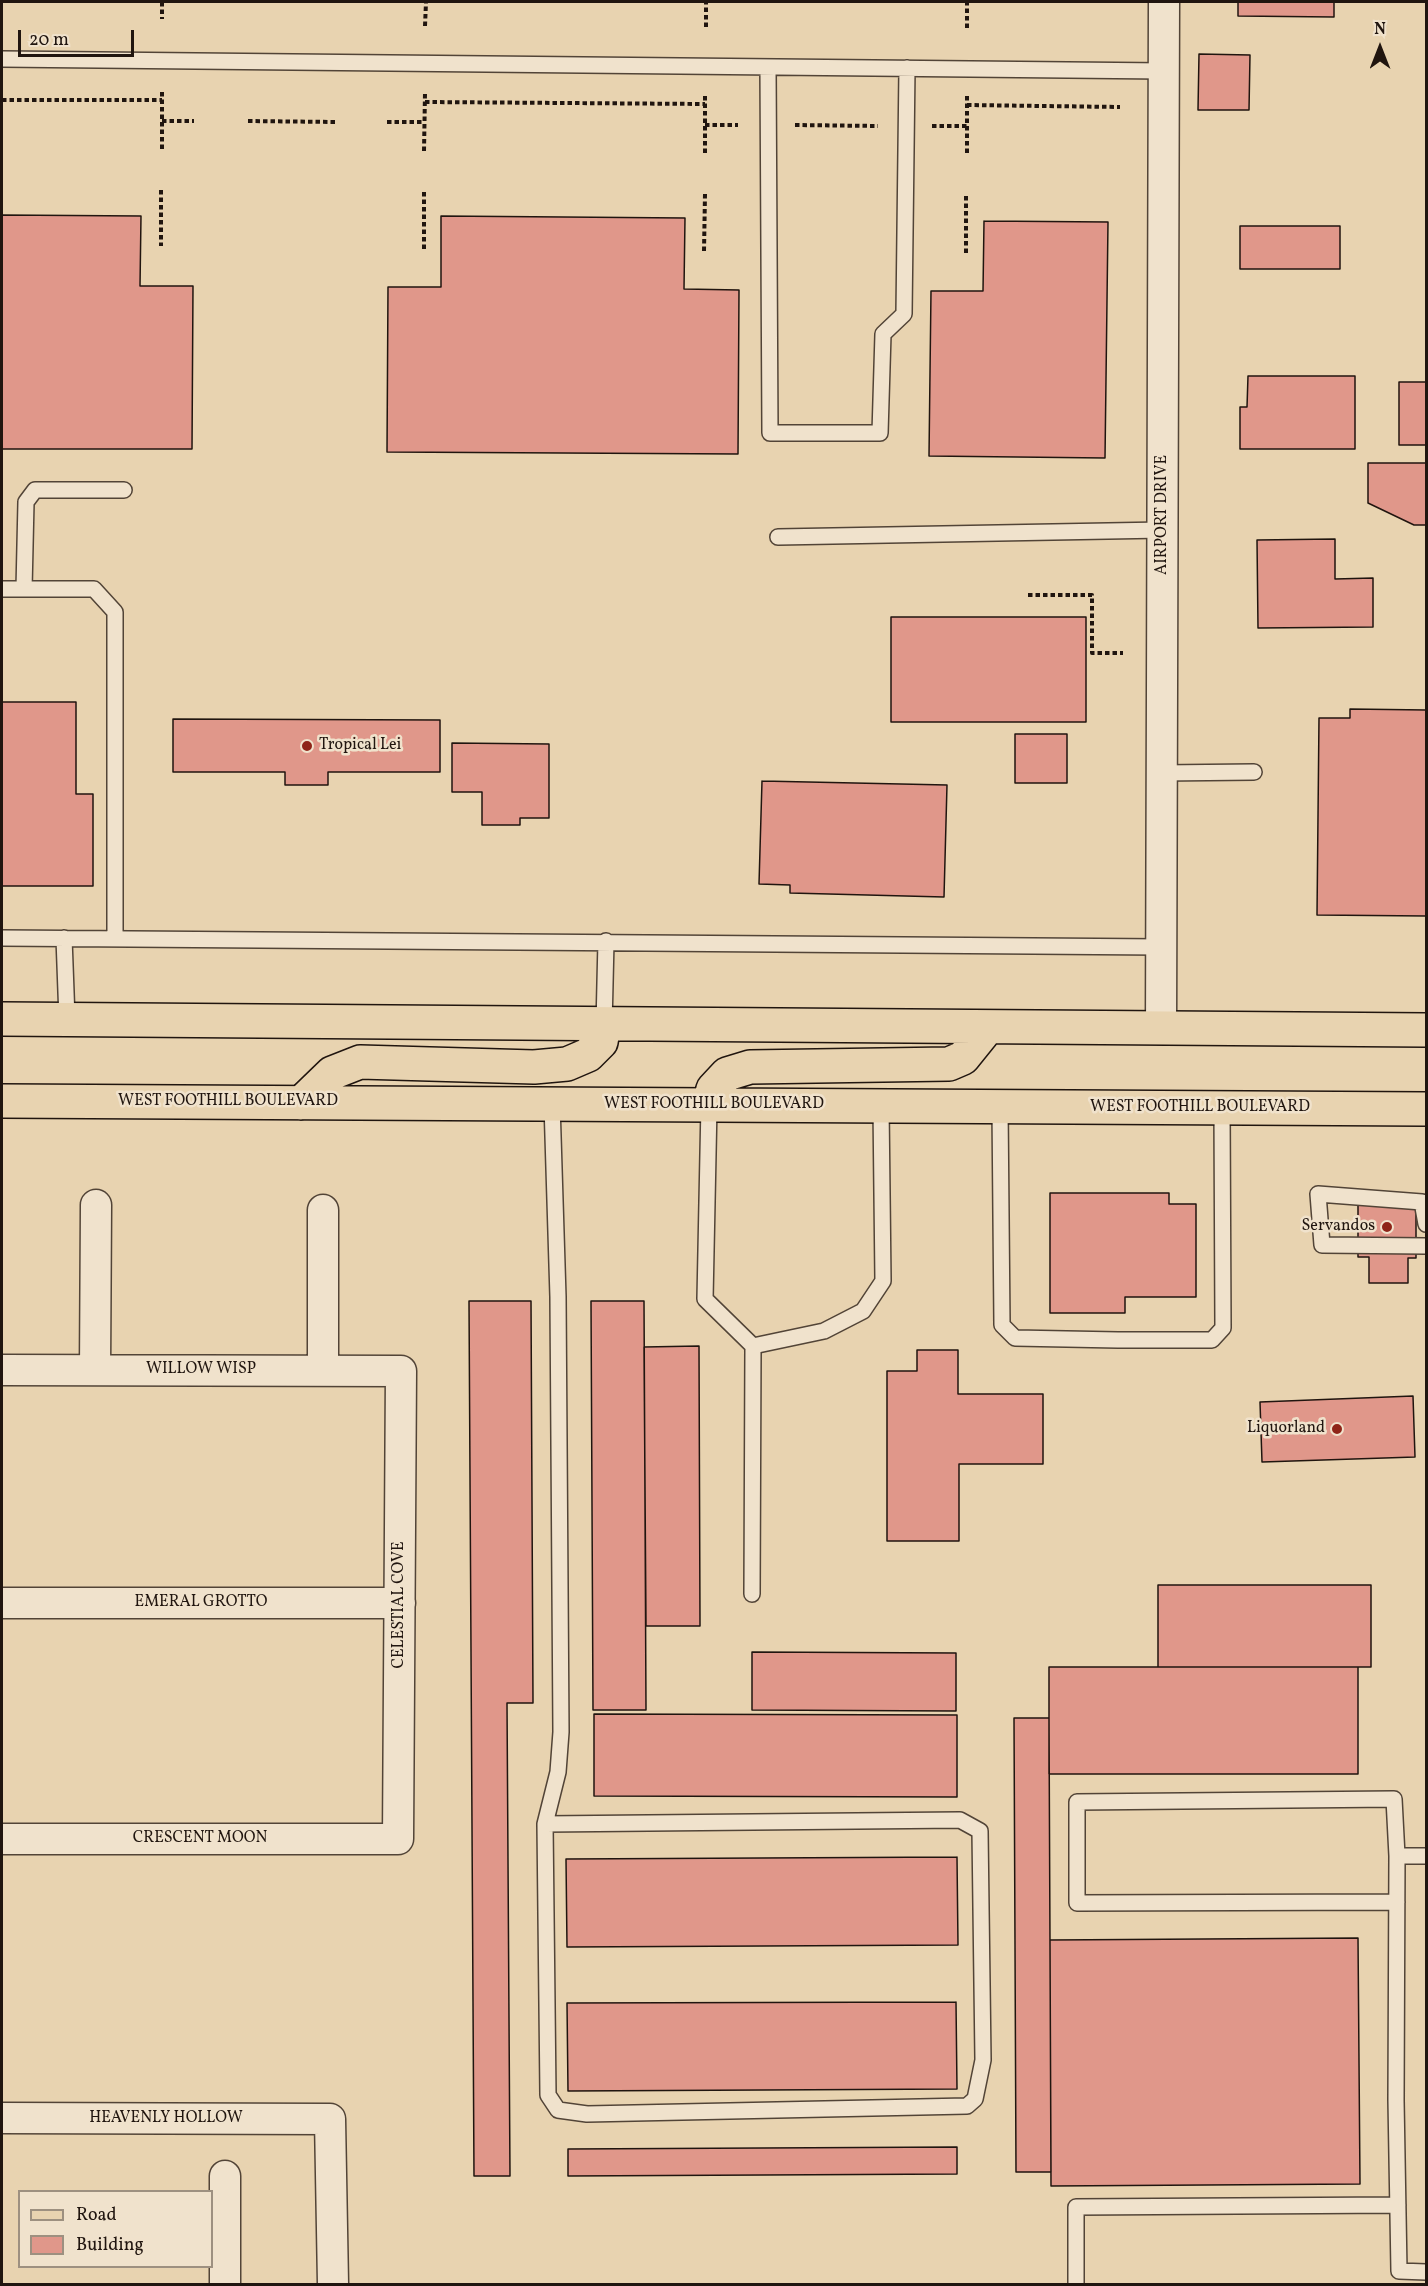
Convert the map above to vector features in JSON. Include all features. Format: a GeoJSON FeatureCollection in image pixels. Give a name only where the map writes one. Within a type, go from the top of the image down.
{"type":"FeatureCollection","features":[{"type":"Feature","properties":{"kind":"main road"},"geometry":{"type":"LineString","coordinates":[[2,1019],[1426,1030]]}},
{"type":"Feature","properties":{"kind":"main road"},"geometry":{"type":"LineString","coordinates":[[301,1102],[332,1073],[360,1062],[534,1067],[567,1064],[588,1055],[601,1042],[604,1025]]}},
{"type":"Feature","properties":{"kind":"main road"},"geometry":{"type":"LineString","coordinates":[[709,1105],[713,1089],[728,1074],[750,1068],[949,1064],[963,1058],[988,1027]]}},
{"type":"Feature","properties":{"kind":"main road","name":"WEST FOOTHILL BOULEVARD"},"geometry":{"type":"LineString","coordinates":[[2,1101],[1426,1109]]}},
{"type":"Feature","properties":{"kind":"street","name":"AIRPORT DRIVE"},"geometry":{"type":"LineString","coordinates":[[1161,1029],[1164,2]]}},
{"type":"Feature","properties":{"kind":"street"},"geometry":{"type":"LineString","coordinates":[[95,1370],[96,1205]]}},
{"type":"Feature","properties":{"kind":"street"},"geometry":{"type":"LineString","coordinates":[[322,1371],[323,1210]]}},
{"type":"Feature","properties":{"kind":"street","name":"WILLOW WISP"},"geometry":{"type":"LineString","coordinates":[[2,1370],[401,1371]]}},
{"type":"Feature","properties":{"kind":"street","name":"CELESTIAL COVE"},"geometry":{"type":"LineString","coordinates":[[398,1839],[401,1371]]}},
{"type":"Feature","properties":{"kind":"street","name":"EMERAL GROTTO"},"geometry":{"type":"LineString","coordinates":[[2,1603],[400,1603]]}},
{"type":"Feature","properties":{"kind":"street","name":"CRESCENT MOON"},"geometry":{"type":"LineString","coordinates":[[2,1839],[398,1839]]}},
{"type":"Feature","properties":{"kind":"street","name":"HEAVENLY HOLLOW"},"geometry":{"type":"LineString","coordinates":[[2,2118],[330,2119],[333,2284]]}},
{"type":"Feature","properties":{"kind":"street"},"geometry":{"type":"LineString","coordinates":[[225,2176],[225,2284]]}},
{"type":"Feature","properties":{"kind":"lane"},"geometry":{"type":"LineString","coordinates":[[2,59],[1164,71]]}},
{"type":"Feature","properties":{"kind":"lane"},"geometry":{"type":"LineString","coordinates":[[768,67],[770,433],[880,433],[883,334],[904,314],[907,68]]}},
{"type":"Feature","properties":{"kind":"lane"},"geometry":{"type":"LineString","coordinates":[[24,589],[26,502],[35,490],[124,490]]}},
{"type":"Feature","properties":{"kind":"lane"},"geometry":{"type":"LineString","coordinates":[[778,537],[1162,530]]}},
{"type":"Feature","properties":{"kind":"lane"},"geometry":{"type":"LineString","coordinates":[[2,589],[94,589],[115,612],[115,939]]}},
{"type":"Feature","properties":{"kind":"lane"},"geometry":{"type":"LineString","coordinates":[[1161,773],[1254,772]]}},
{"type":"Feature","properties":{"kind":"lane"},"geometry":{"type":"LineString","coordinates":[[2,938],[1161,947]]}},
{"type":"Feature","properties":{"kind":"lane"},"geometry":{"type":"LineString","coordinates":[[64,938],[67,1019]]}},
{"type":"Feature","properties":{"kind":"lane"},"geometry":{"type":"LineString","coordinates":[[604,1025],[606,941]]}},
{"type":"Feature","properties":{"kind":"lane"},"geometry":{"type":"LineString","coordinates":[[545,1824],[960,1820],[980,1831],[983,2060],[975,2099],[967,2106],[587,2114],[558,2110],[548,2095],[545,1824],[558,1772],[561,1732],[558,1298],[552,1104]]}},
{"type":"Feature","properties":{"kind":"lane"},"geometry":{"type":"LineString","coordinates":[[709,1105],[705,1299],[753,1346],[752,1594]]}},
{"type":"Feature","properties":{"kind":"lane"},"geometry":{"type":"LineString","coordinates":[[753,1346],[824,1331],[863,1311],[883,1281],[881,1106]]}},
{"type":"Feature","properties":{"kind":"lane"},"geometry":{"type":"LineString","coordinates":[[1000,1107],[1002,1325],[1015,1338],[1212,1340],[1224,1328],[1222,1108]]}},
{"type":"Feature","properties":{"kind":"lane"},"geometry":{"type":"LineString","coordinates":[[1426,1224],[1422,1202],[1318,1194],[1322,1245],[1426,1246]]}},
{"type":"Feature","properties":{"kind":"lane"},"geometry":{"type":"LineString","coordinates":[[1397,1902],[1077,1903],[1077,1802],[1394,1799],[1397,1856],[1400,2278],[1426,2272]]}},
{"type":"Feature","properties":{"kind":"lane"},"geometry":{"type":"LineString","coordinates":[[1397,1856],[1426,1856]]}},
{"type":"Feature","properties":{"kind":"lane"},"geometry":{"type":"LineString","coordinates":[[1076,2284],[1076,2207],[1398,2205]]}},
{"type":"Feature","properties":{"kind":"path"},"geometry":{"type":"LineString","coordinates":[[162,2],[162,19]]}},
{"type":"Feature","properties":{"kind":"path"},"geometry":{"type":"LineString","coordinates":[[425,26],[426,2]]}},
{"type":"Feature","properties":{"kind":"path"},"geometry":{"type":"LineString","coordinates":[[706,2],[706,27]]}},
{"type":"Feature","properties":{"kind":"path"},"geometry":{"type":"LineString","coordinates":[[967,2],[967,28]]}},
{"type":"Feature","properties":{"kind":"path"},"geometry":{"type":"LineString","coordinates":[[162,92],[162,149]]}},
{"type":"Feature","properties":{"kind":"path"},"geometry":{"type":"LineString","coordinates":[[424,151],[425,93]]}},
{"type":"Feature","properties":{"kind":"path"},"geometry":{"type":"LineString","coordinates":[[705,95],[705,153]]}},
{"type":"Feature","properties":{"kind":"path"},"geometry":{"type":"LineString","coordinates":[[967,96],[967,154]]}},
{"type":"Feature","properties":{"kind":"path"},"geometry":{"type":"LineString","coordinates":[[2,100],[162,100]]}},
{"type":"Feature","properties":{"kind":"path"},"geometry":{"type":"LineString","coordinates":[[425,102],[705,104]]}},
{"type":"Feature","properties":{"kind":"path"},"geometry":{"type":"LineString","coordinates":[[967,105],[1120,107]]}},
{"type":"Feature","properties":{"kind":"path"},"geometry":{"type":"LineString","coordinates":[[162,121],[194,121]]}},
{"type":"Feature","properties":{"kind":"path"},"geometry":{"type":"LineString","coordinates":[[248,121],[335,122]]}},
{"type":"Feature","properties":{"kind":"path"},"geometry":{"type":"LineString","coordinates":[[387,122],[424,122]]}},
{"type":"Feature","properties":{"kind":"path"},"geometry":{"type":"LineString","coordinates":[[705,125],[738,125]]}},
{"type":"Feature","properties":{"kind":"path"},"geometry":{"type":"LineString","coordinates":[[791,125],[879,126]]}},
{"type":"Feature","properties":{"kind":"path"},"geometry":{"type":"LineString","coordinates":[[930,126],[967,126]]}},
{"type":"Feature","properties":{"kind":"path"},"geometry":{"type":"LineString","coordinates":[[161,190],[161,246]]}},
{"type":"Feature","properties":{"kind":"path"},"geometry":{"type":"LineString","coordinates":[[424,191],[424,249]]}},
{"type":"Feature","properties":{"kind":"path"},"geometry":{"type":"LineString","coordinates":[[704,251],[705,194]]}},
{"type":"Feature","properties":{"kind":"path"},"geometry":{"type":"LineString","coordinates":[[966,196],[966,254]]}},
{"type":"Feature","properties":{"kind":"path"},"geometry":{"type":"LineString","coordinates":[[1028,595],[1092,595],[1092,653],[1123,653]]}},
{"type":"Feature","properties":{"kind":"building"},"geometry":{"type":"Polygon","coordinates":[[[1238,2],[1334,2],[1334,17],[1238,16],[1238,2]]]}},
{"type":"Feature","properties":{"kind":"building"},"geometry":{"type":"Polygon","coordinates":[[[1199,54],[1250,55],[1249,110],[1198,110],[1199,54]]]}},
{"type":"Feature","properties":{"kind":"building"},"geometry":{"type":"Polygon","coordinates":[[[2,215],[141,216],[140,286],[193,286],[192,449],[2,449],[2,215]]]}},
{"type":"Feature","properties":{"kind":"building"},"geometry":{"type":"Polygon","coordinates":[[[441,216],[685,218],[684,289],[739,290],[738,454],[387,452],[388,287],[441,287],[441,216]]]}},
{"type":"Feature","properties":{"kind":"building"},"geometry":{"type":"Polygon","coordinates":[[[984,221],[1108,222],[1105,458],[929,456],[931,291],[983,291],[984,221]]]}},
{"type":"Feature","properties":{"kind":"building"},"geometry":{"type":"Polygon","coordinates":[[[1240,226],[1340,226],[1340,269],[1240,269],[1240,226]]]}},
{"type":"Feature","properties":{"kind":"building"},"geometry":{"type":"Polygon","coordinates":[[[1248,376],[1355,376],[1355,449],[1240,449],[1240,407],[1247,407],[1248,376]]]}},
{"type":"Feature","properties":{"kind":"building"},"geometry":{"type":"Polygon","coordinates":[[[1399,382],[1426,382],[1426,445],[1399,445],[1399,382]]]}},
{"type":"Feature","properties":{"kind":"building"},"geometry":{"type":"Polygon","coordinates":[[[1368,463],[1426,463],[1426,525],[1414,525],[1368,503],[1368,463]]]}},
{"type":"Feature","properties":{"kind":"building"},"geometry":{"type":"Polygon","coordinates":[[[1335,539],[1335,579],[1373,578],[1373,627],[1258,628],[1257,540],[1335,539]]]}},
{"type":"Feature","properties":{"kind":"building"},"geometry":{"type":"Polygon","coordinates":[[[891,617],[1086,617],[1086,722],[891,722],[891,617]]]}},
{"type":"Feature","properties":{"kind":"building"},"geometry":{"type":"Polygon","coordinates":[[[2,702],[76,702],[76,794],[93,794],[93,886],[2,886],[2,702]]]}},
{"type":"Feature","properties":{"kind":"building"},"geometry":{"type":"Polygon","coordinates":[[[1350,709],[1426,710],[1426,916],[1317,915],[1319,718],[1350,718],[1350,709]]]}},
{"type":"Feature","properties":{"kind":"building","name":"Tropical Lei"},"geometry":{"type":"Polygon","coordinates":[[[173,719],[440,720],[440,772],[328,772],[328,785],[285,785],[285,772],[173,772],[173,719]]]}},
{"type":"Feature","properties":{"kind":"building"},"geometry":{"type":"Polygon","coordinates":[[[1015,734],[1067,734],[1067,783],[1015,783],[1015,734]]]}},
{"type":"Feature","properties":{"kind":"building"},"geometry":{"type":"Polygon","coordinates":[[[452,743],[549,744],[549,818],[520,818],[520,825],[482,825],[482,792],[452,792],[452,743]]]}},
{"type":"Feature","properties":{"kind":"building"},"geometry":{"type":"Polygon","coordinates":[[[762,781],[947,785],[944,897],[790,893],[790,885],[759,884],[762,781]]]}},
{"type":"Feature","properties":{"kind":"building"},"geometry":{"type":"Polygon","coordinates":[[[1050,1193],[1169,1193],[1169,1204],[1196,1204],[1196,1297],[1125,1297],[1125,1313],[1050,1313],[1050,1193]]]}},
{"type":"Feature","properties":{"kind":"building","name":"Servandos"},"geometry":{"type":"Polygon","coordinates":[[[1358,1197],[1416,1197],[1416,1258],[1408,1258],[1408,1283],[1369,1283],[1369,1257],[1358,1257],[1358,1197]]]}},
{"type":"Feature","properties":{"kind":"building"},"geometry":{"type":"Polygon","coordinates":[[[469,1301],[531,1301],[533,1703],[507,1703],[510,2176],[474,2176],[469,1301]]]}},
{"type":"Feature","properties":{"kind":"building"},"geometry":{"type":"Polygon","coordinates":[[[591,1301],[644,1301],[646,1710],[593,1710],[591,1301]]]}},
{"type":"Feature","properties":{"kind":"building"},"geometry":{"type":"Polygon","coordinates":[[[699,1346],[700,1626],[646,1626],[644,1347],[699,1346]]]}},
{"type":"Feature","properties":{"kind":"building"},"geometry":{"type":"Polygon","coordinates":[[[917,1350],[958,1350],[958,1394],[1043,1394],[1043,1464],[959,1464],[959,1541],[887,1541],[887,1371],[917,1371],[917,1350]]]}},
{"type":"Feature","properties":{"kind":"building","name":"Liquorland"},"geometry":{"type":"Polygon","coordinates":[[[1413,1396],[1415,1457],[1262,1462],[1260,1402],[1413,1396]]]}},
{"type":"Feature","properties":{"kind":"building"},"geometry":{"type":"Polygon","coordinates":[[[1158,1585],[1371,1585],[1371,1667],[1158,1667],[1158,1585]]]}},
{"type":"Feature","properties":{"kind":"building"},"geometry":{"type":"Polygon","coordinates":[[[752,1652],[956,1653],[956,1711],[752,1710],[752,1652]]]}},
{"type":"Feature","properties":{"kind":"building"},"geometry":{"type":"Polygon","coordinates":[[[1049,1667],[1358,1667],[1358,1774],[1049,1774],[1049,1667]]]}},
{"type":"Feature","properties":{"kind":"building"},"geometry":{"type":"Polygon","coordinates":[[[594,1714],[957,1715],[957,1797],[594,1796],[594,1714]]]}},
{"type":"Feature","properties":{"kind":"building"},"geometry":{"type":"Polygon","coordinates":[[[1014,1718],[1049,1718],[1051,2172],[1016,2172],[1014,1718]]]}},
{"type":"Feature","properties":{"kind":"building"},"geometry":{"type":"Polygon","coordinates":[[[957,1857],[958,1945],[567,1947],[566,1859],[957,1857]]]}},
{"type":"Feature","properties":{"kind":"building"},"geometry":{"type":"Polygon","coordinates":[[[1358,1938],[1360,2184],[1051,2186],[1050,1940],[1358,1938]]]}},
{"type":"Feature","properties":{"kind":"building"},"geometry":{"type":"Polygon","coordinates":[[[956,2002],[957,2089],[568,2091],[567,2003],[956,2002]]]}},
{"type":"Feature","properties":{"kind":"building"},"geometry":{"type":"Polygon","coordinates":[[[957,2147],[957,2174],[568,2176],[568,2149],[957,2147]]]}},
{"type":"Feature","properties":{"kind":"place","name":"Tropical Lei"},"geometry":{"type":"Point","coordinates":[307,746]}},
{"type":"Feature","properties":{"kind":"place","name":"Servandos"},"geometry":{"type":"Point","coordinates":[1387,1227]}},
{"type":"Feature","properties":{"kind":"place","name":"Liquorland"},"geometry":{"type":"Point","coordinates":[1337,1429]}}]}
